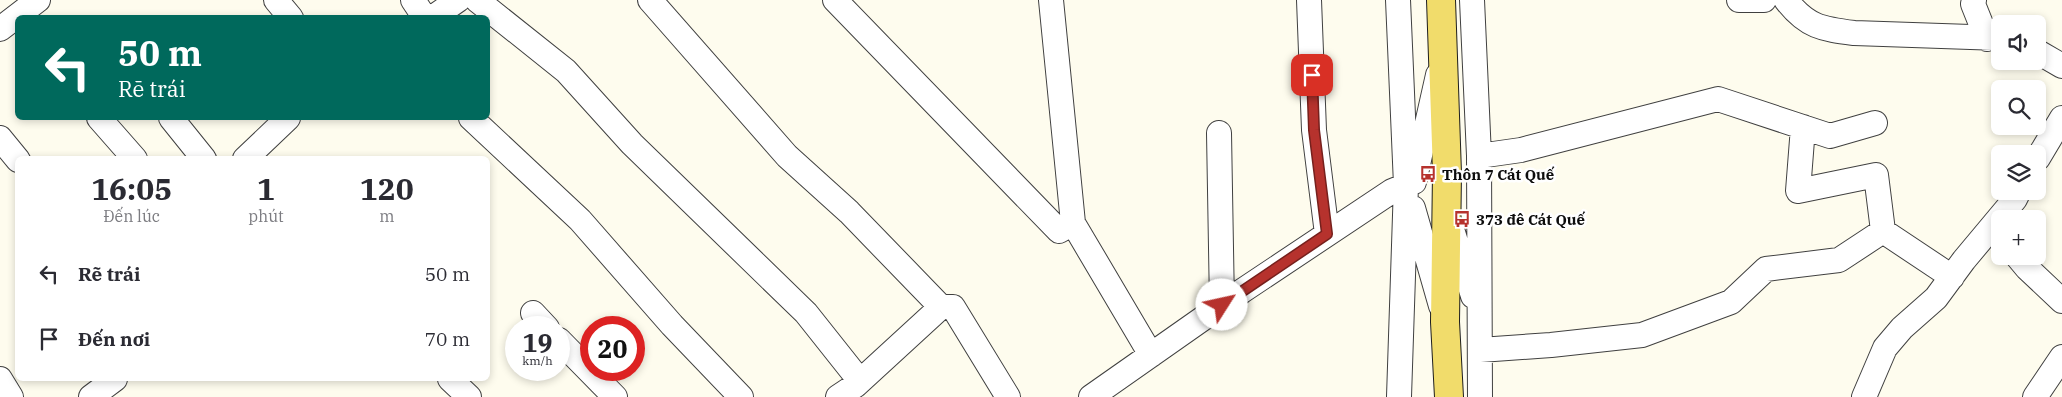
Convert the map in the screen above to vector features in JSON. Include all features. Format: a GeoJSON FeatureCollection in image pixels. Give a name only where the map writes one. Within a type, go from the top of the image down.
{"type":"FeatureCollection","features":[{"type":"Feature","properties":{"kind":"main road"},"geometry":{"type":"LineString","coordinates":[[1441,0],[1448,216],[1446,322],[1449,397]]}},
{"type":"Feature","properties":{"kind":"street"},"geometry":{"type":"LineString","coordinates":[[276,0],[288,15]]}},
{"type":"Feature","properties":{"kind":"street"},"geometry":{"type":"LineString","coordinates":[[412,0],[424,15]]}},
{"type":"Feature","properties":{"kind":"street"},"geometry":{"type":"LineString","coordinates":[[436,15],[458,0]]}},
{"type":"Feature","properties":{"kind":"street"},"geometry":{"type":"LineString","coordinates":[[477,0],[566,71],[632,144],[806,314],[860,381]]}},
{"type":"Feature","properties":{"kind":"street"},"geometry":{"type":"LineString","coordinates":[[650,0],[787,156],[849,212],[941,306],[953,307],[1008,397]]}},
{"type":"Feature","properties":{"kind":"street"},"geometry":{"type":"LineString","coordinates":[[836,0],[1059,231],[1073,223]]}},
{"type":"Feature","properties":{"kind":"street"},"geometry":{"type":"LineString","coordinates":[[1051,0],[1073,223],[1151,354]]}},
{"type":"Feature","properties":{"kind":"street"},"geometry":{"type":"LineString","coordinates":[[1309,0],[1314,130],[1327,234]]}},
{"type":"Feature","properties":{"kind":"street"},"geometry":{"type":"LineString","coordinates":[[1398,0],[1406,185],[1399,397]]}},
{"type":"Feature","properties":{"kind":"street"},"geometry":{"type":"LineString","coordinates":[[1472,0],[1479,156],[1480,397]]}},
{"type":"Feature","properties":{"kind":"street"},"geometry":{"type":"LineString","coordinates":[[1739,0],[1764,0]]}},
{"type":"Feature","properties":{"kind":"street"},"geometry":{"type":"LineString","coordinates":[[1786,0],[1801,18],[1830,30],[1854,33],[1991,38]]}},
{"type":"Feature","properties":{"kind":"street"},"geometry":{"type":"LineString","coordinates":[[1974,0],[1973,4],[1991,35]]}},
{"type":"Feature","properties":{"kind":"street"},"geometry":{"type":"LineString","coordinates":[[0,28],[15,18]]}},
{"type":"Feature","properties":{"kind":"street"},"geometry":{"type":"LineString","coordinates":[[1091,397],[1327,234],[1392,191],[1414,182],[1443,53]]}},
{"type":"Feature","properties":{"kind":"street"},"geometry":{"type":"LineString","coordinates":[[2046,57],[2062,66]]}},
{"type":"Feature","properties":{"kind":"street"},"geometry":{"type":"LineString","coordinates":[[1479,156],[1521,150],[1718,99],[1830,136],[1875,123]]}},
{"type":"Feature","properties":{"kind":"street"},"geometry":{"type":"LineString","coordinates":[[2046,145],[2062,118]]}},
{"type":"Feature","properties":{"kind":"street"},"geometry":{"type":"LineString","coordinates":[[101,120],[131,156]]}},
{"type":"Feature","properties":{"kind":"street"},"geometry":{"type":"LineString","coordinates":[[173,120],[202,156]]}},
{"type":"Feature","properties":{"kind":"street"},"geometry":{"type":"LineString","coordinates":[[247,156],[286,120]]}},
{"type":"Feature","properties":{"kind":"street"},"geometry":{"type":"LineString","coordinates":[[473,120],[580,220],[672,325],[741,397]]}},
{"type":"Feature","properties":{"kind":"street"},"geometry":{"type":"LineString","coordinates":[[1803,127],[1798,191],[1876,175],[1883,231],[1952,277]]}},
{"type":"Feature","properties":{"kind":"street"},"geometry":{"type":"LineString","coordinates":[[1219,133],[1222,305]]}},
{"type":"Feature","properties":{"kind":"street"},"geometry":{"type":"LineString","coordinates":[[0,138],[15,156]]}},
{"type":"Feature","properties":{"kind":"street"},"geometry":{"type":"LineString","coordinates":[[1406,185],[1446,322]]}},
{"type":"Feature","properties":{"kind":"street"},"geometry":{"type":"LineString","coordinates":[[1448,216],[1480,319]]}},
{"type":"Feature","properties":{"kind":"street"},"geometry":{"type":"LineString","coordinates":[[1480,350],[1642,335],[1731,302],[1766,269],[1839,260],[1883,231]]}},
{"type":"Feature","properties":{"kind":"street"},"geometry":{"type":"LineString","coordinates":[[1864,397],[1885,348],[1902,328],[1936,298],[1952,277],[1991,236]]}},
{"type":"Feature","properties":{"kind":"street"},"geometry":{"type":"LineString","coordinates":[[2024,265],[2062,301]]}},
{"type":"Feature","properties":{"kind":"street"},"geometry":{"type":"LineString","coordinates":[[839,397],[860,381],[941,306]]}},
{"type":"Feature","properties":{"kind":"street"},"geometry":{"type":"LineString","coordinates":[[570,351],[615,397]]}},
{"type":"Feature","properties":{"kind":"street"},"geometry":{"type":"LineString","coordinates":[[2034,397],[2062,357]]}},
{"type":"Feature","properties":{"kind":"street"},"geometry":{"type":"LineString","coordinates":[[0,378],[11,397]]}},
{"type":"Feature","properties":{"kind":"street"},"geometry":{"type":"LineString","coordinates":[[91,397],[112,381]]}},
{"type":"Feature","properties":{"kind":"street"},"geometry":{"type":"LineString","coordinates":[[452,381],[469,397]]}},
{"type":"Feature","properties":{"kind":"place","name":"Thôn 7 Cát Quế"},"geometry":{"type":"Point","coordinates":[1428,174]}},
{"type":"Feature","properties":{"kind":"place","name":"373 đê Cát Quế"},"geometry":{"type":"Point","coordinates":[1462,219]}},
{"type":"Feature","properties":{"kind":"route"},"geometry":{"type":"LineString","coordinates":[[1222,305],[1327,234],[1314,130],[1312,75]]}}]}
